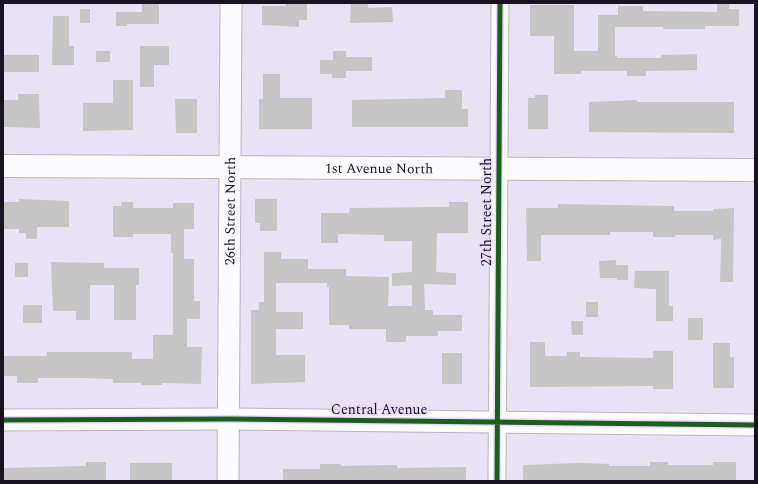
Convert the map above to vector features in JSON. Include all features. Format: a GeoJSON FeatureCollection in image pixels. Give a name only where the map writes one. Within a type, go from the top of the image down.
{"type":"FeatureCollection","features":[{"type":"Feature","properties":{"kind":"main road","name":"1st Avenue North"},"geometry":{"type":"LineString","coordinates":[[3,166],[755,170]]}},
{"type":"Feature","properties":{"kind":"street","name":"26th Street North"},"geometry":{"type":"LineString","coordinates":[[228,481],[231,3]]}},
{"type":"Feature","properties":{"kind":"street","name":"27th Street North"},"geometry":{"type":"LineString","coordinates":[[497,481],[500,3]]}},
{"type":"Feature","properties":{"kind":"street","name":"Central Avenue"},"geometry":{"type":"LineString","coordinates":[[3,420],[229,420],[755,425]]}},
{"type":"Feature","properties":{"kind":"building"},"geometry":{"type":"Polygon","coordinates":[[[142,3],[159,3],[159,24],[127,24],[127,26],[116,26],[116,12],[142,12],[142,3]]]}},
{"type":"Feature","properties":{"kind":"building"},"geometry":{"type":"Polygon","coordinates":[[[286,3],[307,3],[307,20],[299,20],[299,27],[262,25],[262,6],[286,6],[286,3]]]}},
{"type":"Feature","properties":{"kind":"building"},"geometry":{"type":"Polygon","coordinates":[[[351,3],[368,3],[368,8],[392,7],[393,22],[350,23],[351,3]]]}},
{"type":"Feature","properties":{"kind":"building"},"geometry":{"type":"Polygon","coordinates":[[[717,3],[729,3],[729,9],[739,9],[739,26],[705,26],[705,29],[615,27],[615,56],[617,56],[617,58],[661,58],[661,55],[697,54],[697,70],[646,71],[646,76],[627,76],[627,71],[581,71],[581,74],[554,74],[554,36],[530,36],[530,5],[574,5],[574,51],[598,51],[598,15],[618,15],[618,6],[643,6],[643,11],[717,12],[717,3]]]}},
{"type":"Feature","properties":{"kind":"building"},"geometry":{"type":"Polygon","coordinates":[[[80,9],[90,9],[90,23],[80,23],[80,9]]]}},
{"type":"Feature","properties":{"kind":"building"},"geometry":{"type":"Polygon","coordinates":[[[53,16],[69,16],[69,46],[74,46],[74,65],[52,65],[53,16]]]}},
{"type":"Feature","properties":{"kind":"building"},"geometry":{"type":"Polygon","coordinates":[[[140,46],[169,46],[169,65],[154,65],[154,87],[140,87],[140,46]]]}},
{"type":"Feature","properties":{"kind":"building"},"geometry":{"type":"Polygon","coordinates":[[[96,51],[110,51],[110,62],[96,62],[96,51]]]}},
{"type":"Feature","properties":{"kind":"building"},"geometry":{"type":"Polygon","coordinates":[[[333,51],[346,51],[346,57],[372,57],[372,71],[346,71],[346,78],[332,78],[332,74],[320,74],[320,60],[333,60],[333,51]]]}},
{"type":"Feature","properties":{"kind":"building"},"geometry":{"type":"Polygon","coordinates":[[[3,55],[39,55],[39,72],[3,72],[3,55]]]}},
{"type":"Feature","properties":{"kind":"building"},"geometry":{"type":"Polygon","coordinates":[[[263,74],[280,74],[280,98],[312,98],[312,129],[259,129],[259,99],[263,99],[263,74]]]}},
{"type":"Feature","properties":{"kind":"building"},"geometry":{"type":"Polygon","coordinates":[[[113,80],[133,80],[133,130],[83,131],[83,103],[113,103],[113,80]]]}},
{"type":"Feature","properties":{"kind":"building"},"geometry":{"type":"Polygon","coordinates":[[[445,90],[462,90],[462,109],[468,109],[468,127],[352,127],[352,100],[445,98],[445,90]]]}},
{"type":"Feature","properties":{"kind":"building"},"geometry":{"type":"Polygon","coordinates":[[[18,94],[39,94],[40,128],[3,127],[3,100],[18,100],[18,94]]]}},
{"type":"Feature","properties":{"kind":"building"},"geometry":{"type":"Polygon","coordinates":[[[535,95],[548,95],[548,129],[528,129],[528,98],[535,98],[535,95]]]}},
{"type":"Feature","properties":{"kind":"building"},"geometry":{"type":"Polygon","coordinates":[[[175,99],[197,99],[197,133],[176,133],[175,99]]]}},
{"type":"Feature","properties":{"kind":"building"},"geometry":{"type":"Polygon","coordinates":[[[637,100],[637,102],[734,102],[734,133],[589,132],[589,102],[637,100]]]}},
{"type":"Feature","properties":{"kind":"building"},"geometry":{"type":"Polygon","coordinates":[[[19,199],[69,201],[69,227],[37,227],[37,239],[26,239],[26,233],[19,233],[19,229],[3,229],[3,202],[19,202],[19,199]]]}},
{"type":"Feature","properties":{"kind":"building"},"geometry":{"type":"Polygon","coordinates":[[[255,199],[277,199],[277,231],[260,231],[260,223],[255,223],[255,199]]]}},
{"type":"Feature","properties":{"kind":"building"},"geometry":{"type":"Polygon","coordinates":[[[121,202],[133,202],[133,208],[173,208],[173,203],[194,203],[194,229],[184,229],[184,259],[194,259],[194,301],[200,301],[200,319],[187,319],[187,347],[202,347],[201,384],[162,383],[162,385],[141,385],[141,383],[113,383],[113,379],[82,378],[38,378],[38,383],[17,383],[17,376],[3,376],[3,356],[47,356],[47,352],[132,352],[132,359],[153,359],[153,335],[173,335],[173,253],[171,253],[171,234],[133,234],[133,237],[113,237],[113,206],[121,206],[121,202]]]}},
{"type":"Feature","properties":{"kind":"building"},"geometry":{"type":"Polygon","coordinates":[[[449,202],[468,202],[468,233],[437,233],[436,272],[456,273],[456,285],[424,284],[425,310],[433,310],[433,315],[462,315],[462,331],[438,331],[438,336],[406,336],[406,342],[386,342],[386,329],[349,329],[349,325],[329,325],[329,287],[327,287],[327,283],[276,283],[276,312],[303,312],[303,329],[276,329],[276,355],[305,355],[305,382],[251,384],[251,310],[259,310],[259,302],[264,302],[264,252],[281,252],[281,259],[308,259],[308,269],[346,269],[346,276],[389,277],[388,306],[412,306],[412,285],[392,286],[392,273],[412,272],[412,241],[384,241],[384,235],[338,234],[338,243],[321,243],[321,213],[349,213],[350,208],[449,207],[449,202]]]}},
{"type":"Feature","properties":{"kind":"building"},"geometry":{"type":"Polygon","coordinates":[[[558,204],[674,206],[674,211],[713,211],[713,209],[734,208],[733,282],[720,282],[721,239],[713,240],[713,235],[675,235],[675,237],[653,237],[653,232],[610,232],[610,235],[541,235],[541,261],[527,261],[526,208],[558,208],[558,204]]]}},
{"type":"Feature","properties":{"kind":"building"},"geometry":{"type":"Polygon","coordinates":[[[616,260],[616,265],[628,265],[628,280],[617,280],[617,278],[600,278],[599,261],[616,260]]]}},
{"type":"Feature","properties":{"kind":"building"},"geometry":{"type":"Polygon","coordinates":[[[51,262],[104,263],[104,268],[139,268],[139,285],[136,285],[136,320],[114,320],[114,285],[90,285],[90,320],[76,320],[76,311],[53,311],[51,262]]]}},
{"type":"Feature","properties":{"kind":"building"},"geometry":{"type":"Polygon","coordinates":[[[15,263],[28,263],[28,277],[15,277],[15,263]]]}},
{"type":"Feature","properties":{"kind":"building"},"geometry":{"type":"Polygon","coordinates":[[[635,271],[669,271],[669,306],[673,306],[673,321],[656,321],[656,289],[634,288],[635,271]]]}},
{"type":"Feature","properties":{"kind":"building"},"geometry":{"type":"Polygon","coordinates":[[[586,302],[598,302],[598,317],[586,317],[586,302]]]}},
{"type":"Feature","properties":{"kind":"building"},"geometry":{"type":"Polygon","coordinates":[[[23,305],[42,305],[42,323],[23,323],[23,305]]]}},
{"type":"Feature","properties":{"kind":"building"},"geometry":{"type":"Polygon","coordinates":[[[688,318],[703,318],[703,340],[688,340],[688,318]]]}},
{"type":"Feature","properties":{"kind":"building"},"geometry":{"type":"Polygon","coordinates":[[[571,321],[583,321],[583,335],[572,335],[571,321]]]}},
{"type":"Feature","properties":{"kind":"building"},"geometry":{"type":"Polygon","coordinates":[[[530,342],[545,342],[545,356],[567,356],[567,352],[580,352],[580,357],[653,358],[653,351],[673,351],[673,389],[653,389],[653,386],[530,387],[530,342]]]}},
{"type":"Feature","properties":{"kind":"building"},"geometry":{"type":"Polygon","coordinates":[[[713,343],[730,343],[730,357],[734,357],[734,388],[713,388],[713,343]]]}},
{"type":"Feature","properties":{"kind":"building"},"geometry":{"type":"Polygon","coordinates":[[[442,353],[462,353],[462,384],[442,384],[442,353]]]}},
{"type":"Feature","properties":{"kind":"building"},"geometry":{"type":"Polygon","coordinates":[[[86,462],[106,462],[106,481],[3,481],[3,468],[86,466],[86,462]]]}},
{"type":"Feature","properties":{"kind":"building"},"geometry":{"type":"Polygon","coordinates":[[[650,462],[668,462],[668,465],[713,465],[713,462],[736,462],[736,481],[523,481],[523,465],[580,463],[609,464],[609,466],[650,466],[650,462]]]}},
{"type":"Feature","properties":{"kind":"building"},"geometry":{"type":"Polygon","coordinates":[[[130,463],[172,463],[172,481],[130,481],[130,463]]]}},
{"type":"Feature","properties":{"kind":"building"},"geometry":{"type":"Polygon","coordinates":[[[320,464],[341,464],[341,466],[397,465],[397,468],[466,467],[466,481],[283,481],[283,469],[320,469],[320,464]]]}},
{"type":"Feature","properties":{"kind":"cycle path"},"geometry":{"type":"LineString","coordinates":[[497,481],[500,3]]}},
{"type":"Feature","properties":{"kind":"cycle path"},"geometry":{"type":"LineString","coordinates":[[3,420],[229,419],[755,425]]}}]}
